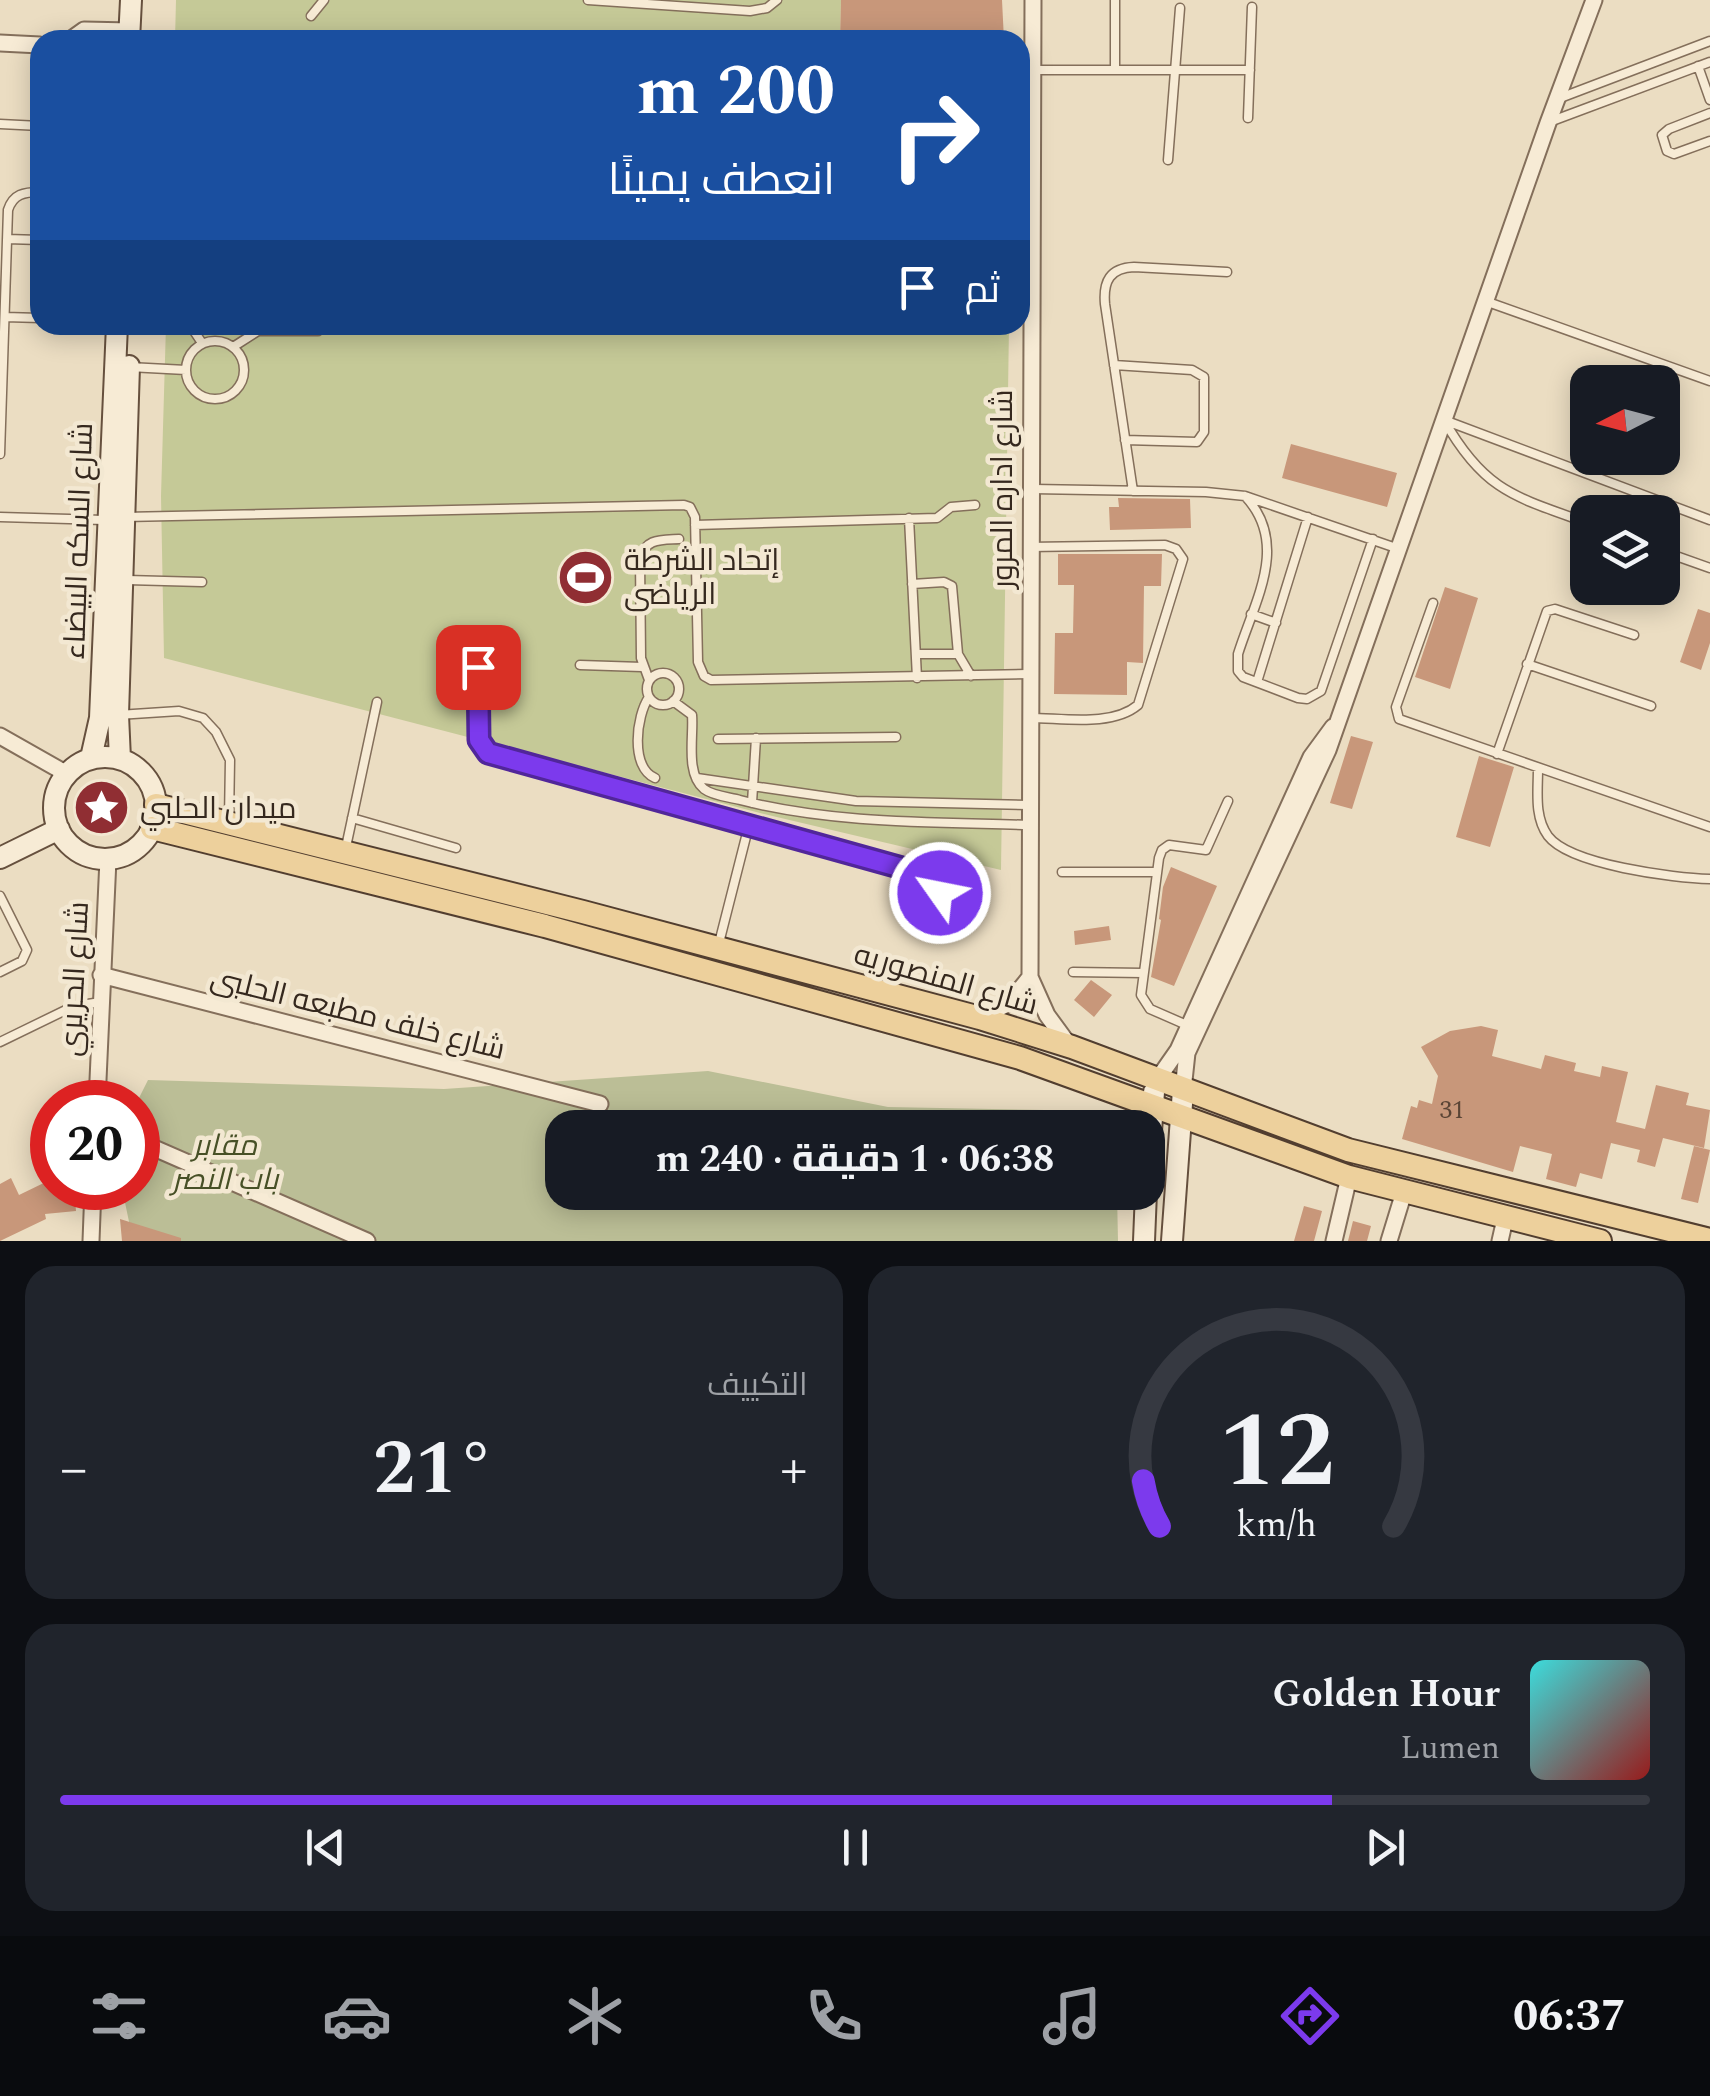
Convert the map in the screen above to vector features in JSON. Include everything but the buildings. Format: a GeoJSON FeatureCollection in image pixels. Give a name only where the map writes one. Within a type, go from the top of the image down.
{"type":"FeatureCollection","features":[{"type":"Feature","properties":{"kind":"main road","name":"شارع المنصوريه"},"geometry":{"type":"LineString","coordinates":[[154,817],[718,949],[980,1018],[1072,1047],[1348,1150],[1644,1233],[1710,1240]]}},
{"type":"Feature","properties":{"kind":"main road","name":"شارع المنصوريه"},"geometry":{"type":"LineString","coordinates":[[342,863],[546,926],[1020,1058],[1502,1230],[1600,1241]]}},
{"type":"Feature","properties":{"kind":"main road"},"geometry":{"type":"LineString","coordinates":[[710,972],[718,949]]}},
{"type":"Feature","properties":{"kind":"main road"},"geometry":{"type":"LineString","coordinates":[[1020,1058],[1028,1032]]}},
{"type":"Feature","properties":{"kind":"street"},"geometry":{"type":"LineString","coordinates":[[131,0],[133,30]]}},
{"type":"Feature","properties":{"kind":"street"},"geometry":{"type":"LineString","coordinates":[[135,30],[142,0]]}},
{"type":"Feature","properties":{"kind":"street","name":"شارع اداره المرور"},"geometry":{"type":"LineString","coordinates":[[1030,111],[1033,0]]}},
{"type":"Feature","properties":{"kind":"street"},"geometry":{"type":"LineString","coordinates":[[1172,1241],[1188,1054],[1323,763],[1594,0]]}},
{"type":"Feature","properties":{"kind":"street"},"geometry":{"type":"LineString","coordinates":[[0,43],[30,44]]}},
{"type":"Feature","properties":{"kind":"street","name":"شارع السكه البيضاء"},"geometry":{"type":"LineString","coordinates":[[91,758],[109,716],[122,580],[117,518],[117,335]]}},
{"type":"Feature","properties":{"kind":"street","name":"شارع السكه البيضاء"},"geometry":{"type":"LineString","coordinates":[[120,758],[109,716],[130,335]]}},
{"type":"Feature","properties":{"kind":"street","name":"شارع اداره المرور"},"geometry":{"type":"LineString","coordinates":[[1026,335],[1030,977],[1047,1014],[1072,1047]]}},
{"type":"Feature","properties":{"kind":"street"},"geometry":{"type":"LineString","coordinates":[[1151,1110],[1156,1080],[1178,1050],[1311,757],[1336,724]]}},
{"type":"Feature","properties":{"kind":"street"},"geometry":{"type":"LineString","coordinates":[[0,736],[67,774]]}},
{"type":"Feature","properties":{"kind":"street"},"geometry":{"type":"LineString","coordinates":[[91,758],[120,758],[149,781],[154,817],[134,850],[108,858],[79,851],[59,828],[55,800],[67,774],[91,758]]}},
{"type":"Feature","properties":{"kind":"street"},"geometry":{"type":"LineString","coordinates":[[0,858],[59,828]]}},
{"type":"Feature","properties":{"kind":"street","name":"شارع الحريري"},"geometry":{"type":"LineString","coordinates":[[97,1080],[108,858]]}},
{"type":"Feature","properties":{"kind":"street","name":"شارع خلف مطبعه الحلبى"},"geometry":{"type":"LineString","coordinates":[[102,975],[600,1104]]}},
{"type":"Feature","properties":{"kind":"street"},"geometry":{"type":"LineString","coordinates":[[980,1018],[1009,1003],[1030,977]]}},
{"type":"Feature","properties":{"kind":"street"},"geometry":{"type":"LineString","coordinates":[[160,1152],[367,1241]]}},
{"type":"Feature","properties":{"kind":"street"},"geometry":{"type":"LineString","coordinates":[[1334,1241],[1350,1177]]}},
{"type":"Feature","properties":{"kind":"street"},"geometry":{"type":"LineString","coordinates":[[1389,1241],[1404,1192]]}},
{"type":"Feature","properties":{"kind":"street"},"geometry":{"type":"LineString","coordinates":[[91,1241],[92,1210]]}},
{"type":"Feature","properties":{"kind":"street"},"geometry":{"type":"LineString","coordinates":[[1144,1241],[1145,1210]]}},
{"type":"Feature","properties":{"kind":"lane"},"geometry":{"type":"LineString","coordinates":[[311,16],[324,0]]}},
{"type":"Feature","properties":{"kind":"lane"},"geometry":{"type":"LineString","coordinates":[[588,0],[750,11],[767,8],[777,0]]}},
{"type":"Feature","properties":{"kind":"lane"},"geometry":{"type":"LineString","coordinates":[[1114,0],[1115,70]]}},
{"type":"Feature","properties":{"kind":"lane"},"geometry":{"type":"LineString","coordinates":[[1248,118],[1252,7]]}},
{"type":"Feature","properties":{"kind":"lane"},"geometry":{"type":"LineString","coordinates":[[1168,160],[1180,8]]}},
{"type":"Feature","properties":{"kind":"lane"},"geometry":{"type":"LineString","coordinates":[[1556,100],[1710,41]]}},
{"type":"Feature","properties":{"kind":"lane"},"geometry":{"type":"LineString","coordinates":[[1548,123],[1710,62]]}},
{"type":"Feature","properties":{"kind":"lane"},"geometry":{"type":"LineString","coordinates":[[1698,66],[1710,100]]}},
{"type":"Feature","properties":{"kind":"lane"},"geometry":{"type":"LineString","coordinates":[[1032,70],[1250,70]]}},
{"type":"Feature","properties":{"kind":"lane"},"geometry":{"type":"LineString","coordinates":[[1710,114],[1669,128],[1662,135],[1667,151],[1674,154],[1710,141]]}},
{"type":"Feature","properties":{"kind":"lane"},"geometry":{"type":"LineString","coordinates":[[0,124],[30,126]]}},
{"type":"Feature","properties":{"kind":"lane"},"geometry":{"type":"LineString","coordinates":[[0,454],[5,246],[10,203],[22,193],[30,193]]}},
{"type":"Feature","properties":{"kind":"lane"},"geometry":{"type":"LineString","coordinates":[[5,246],[30,242]]}},
{"type":"Feature","properties":{"kind":"lane"},"geometry":{"type":"LineString","coordinates":[[1133,491],[1104,290],[1108,276],[1120,268],[1228,272]]}},
{"type":"Feature","properties":{"kind":"lane"},"geometry":{"type":"LineString","coordinates":[[1486,301],[1710,380]]}},
{"type":"Feature","properties":{"kind":"lane"},"geometry":{"type":"LineString","coordinates":[[3,323],[30,319]]}},
{"type":"Feature","properties":{"kind":"lane"},"geometry":{"type":"LineString","coordinates":[[197,335],[202,343]]}},
{"type":"Feature","properties":{"kind":"lane"},"geometry":{"type":"LineString","coordinates":[[233,346],[251,335]]}},
{"type":"Feature","properties":{"kind":"lane"},"geometry":{"type":"LineString","coordinates":[[223,342],[233,346],[240,354],[244,376],[232,394],[212,400],[193,390],[186,370],[193,350],[202,343],[223,342]]}},
{"type":"Feature","properties":{"kind":"lane"},"geometry":{"type":"LineString","coordinates":[[1114,365],[1192,370],[1204,377],[1204,432],[1197,442],[1125,440]]}},
{"type":"Feature","properties":{"kind":"lane"},"geometry":{"type":"LineString","coordinates":[[129,367],[186,370]]}},
{"type":"Feature","properties":{"kind":"lane"},"geometry":{"type":"LineString","coordinates":[[1444,420],[1709,517]]}},
{"type":"Feature","properties":{"kind":"lane"},"geometry":{"type":"LineString","coordinates":[[1444,420],[1472,464],[1491,482],[1513,496],[1570,517]]}},
{"type":"Feature","properties":{"kind":"lane"},"geometry":{"type":"LineString","coordinates":[[1029,489],[1244,496],[1399,548]]}},
{"type":"Feature","properties":{"kind":"lane"},"geometry":{"type":"LineString","coordinates":[[1244,496],[1265,524],[1269,541],[1268,558],[1236,662],[1243,677],[1257,682],[1307,699],[1321,691],[1372,540]]}},
{"type":"Feature","properties":{"kind":"lane"},"geometry":{"type":"LineString","coordinates":[[0,517],[117,518],[684,505],[694,512],[698,662],[704,676],[718,682],[1029,674]]}},
{"type":"Feature","properties":{"kind":"lane"},"geometry":{"type":"LineString","coordinates":[[695,525],[940,517],[951,508],[974,506]]}},
{"type":"Feature","properties":{"kind":"lane"},"geometry":{"type":"LineString","coordinates":[[1257,682],[1308,517]]}},
{"type":"Feature","properties":{"kind":"lane"},"geometry":{"type":"LineString","coordinates":[[909,518],[917,678]]}},
{"type":"Feature","properties":{"kind":"lane"},"geometry":{"type":"LineString","coordinates":[[654,778],[644,772],[640,762],[640,716],[648,697],[649,680],[642,667],[642,552],[652,542],[679,540]]}},
{"type":"Feature","properties":{"kind":"lane"},"geometry":{"type":"LineString","coordinates":[[1029,547],[1165,545],[1176,549],[1183,559],[1138,705],[1113,718],[1029,718]]}},
{"type":"Feature","properties":{"kind":"lane"},"geometry":{"type":"LineString","coordinates":[[1680,557],[1710,568]]}},
{"type":"Feature","properties":{"kind":"lane"},"geometry":{"type":"LineString","coordinates":[[122,580],[202,582]]}},
{"type":"Feature","properties":{"kind":"lane"},"geometry":{"type":"LineString","coordinates":[[912,584],[944,582],[952,586],[958,654],[971,676]]}},
{"type":"Feature","properties":{"kind":"lane"},"geometry":{"type":"LineString","coordinates":[[1433,603],[1396,713],[1405,722],[1710,827]]}},
{"type":"Feature","properties":{"kind":"lane"},"geometry":{"type":"LineString","coordinates":[[1497,754],[1547,611],[1555,609],[1634,635]]}},
{"type":"Feature","properties":{"kind":"lane"},"geometry":{"type":"LineString","coordinates":[[1251,614],[1276,622]]}},
{"type":"Feature","properties":{"kind":"lane"},"geometry":{"type":"LineString","coordinates":[[916,654],[958,654]]}},
{"type":"Feature","properties":{"kind":"lane"},"geometry":{"type":"LineString","coordinates":[[1527,664],[1651,706]]}},
{"type":"Feature","properties":{"kind":"lane"},"geometry":{"type":"LineString","coordinates":[[580,665],[642,667]]}},
{"type":"Feature","properties":{"kind":"lane"},"geometry":{"type":"LineString","coordinates":[[478,667],[479,740],[488,753],[931,876],[940,893],[934,935]]}},
{"type":"Feature","properties":{"kind":"lane"},"geometry":{"type":"LineString","coordinates":[[649,680],[660,673],[674,677],[679,689],[673,701]]}},
{"type":"Feature","properties":{"kind":"lane"},"geometry":{"type":"LineString","coordinates":[[648,697],[660,704],[673,701],[692,715],[697,778],[710,792],[752,803],[907,822],[1029,825]]}},
{"type":"Feature","properties":{"kind":"lane"},"geometry":{"type":"LineString","coordinates":[[342,863],[377,702]]}},
{"type":"Feature","properties":{"kind":"lane"},"geometry":{"type":"LineString","coordinates":[[109,716],[179,710],[202,718],[216,732],[230,760],[227,834]]}},
{"type":"Feature","properties":{"kind":"lane"},"geometry":{"type":"LineString","coordinates":[[718,739],[896,737]]}},
{"type":"Feature","properties":{"kind":"lane"},"geometry":{"type":"LineString","coordinates":[[752,803],[756,738]]}},
{"type":"Feature","properties":{"kind":"lane"},"geometry":{"type":"LineString","coordinates":[[1538,769],[1538,808],[1550,840],[1642,874],[1710,879]]}},
{"type":"Feature","properties":{"kind":"lane"},"geometry":{"type":"LineString","coordinates":[[697,778],[856,802],[1028,805]]}},
{"type":"Feature","properties":{"kind":"lane"},"geometry":{"type":"LineString","coordinates":[[1189,1026],[1144,1003],[1141,996],[1157,872],[1162,850],[1169,845],[1202,851],[1209,848],[1228,801]]}},
{"type":"Feature","properties":{"kind":"lane"},"geometry":{"type":"LineString","coordinates":[[352,818],[456,848]]}},
{"type":"Feature","properties":{"kind":"lane"},"geometry":{"type":"LineString","coordinates":[[718,949],[749,825]]}},
{"type":"Feature","properties":{"kind":"lane"},"geometry":{"type":"LineString","coordinates":[[1062,872],[1157,872]]}},
{"type":"Feature","properties":{"kind":"lane"},"geometry":{"type":"LineString","coordinates":[[0,896],[27,950],[22,961],[0,972]]}},
{"type":"Feature","properties":{"kind":"lane"},"geometry":{"type":"LineString","coordinates":[[1073,972],[1144,974]]}},
{"type":"Feature","properties":{"kind":"lane"},"geometry":{"type":"LineString","coordinates":[[0,1042],[74,1006],[100,1002]]}},
{"type":"Feature","properties":{"kind":"green space"},"geometry":{"type":"Polygon","coordinates":[[[176,0],[841,0],[840,30],[175,30],[176,0]]]}},
{"type":"Feature","properties":{"kind":"green space","name":"إتحاد الشرطة الرياضى"},"geometry":{"type":"Polygon","coordinates":[[[166,335],[1009,335],[1001,870],[760,813],[164,658],[161,496],[166,335]]]}},
{"type":"Feature","properties":{"kind":"green space","name":"مقابر باب النصر"},"geometry":{"type":"Polygon","coordinates":[[[708,1071],[888,1107],[1049,1110],[545,1110],[545,1210],[1117,1210],[1118,1241],[133,1241],[127,1210],[160,1210],[160,1080],[444,1089],[708,1071]]]}},
{"type":"Feature","properties":{"kind":"place","name":"إتحاد الشرطة الرياضى"},"geometry":{"type":"Point","coordinates":[585,577]}},
{"type":"Feature","properties":{"kind":"place","name":"ميدان الحلبي"},"geometry":{"type":"Point","coordinates":[101,808]}},
{"type":"Feature","properties":{"kind":"route"},"geometry":{"type":"LineString","coordinates":[[478,667],[479,740],[488,753],[931,876],[940,893]]}}]}
